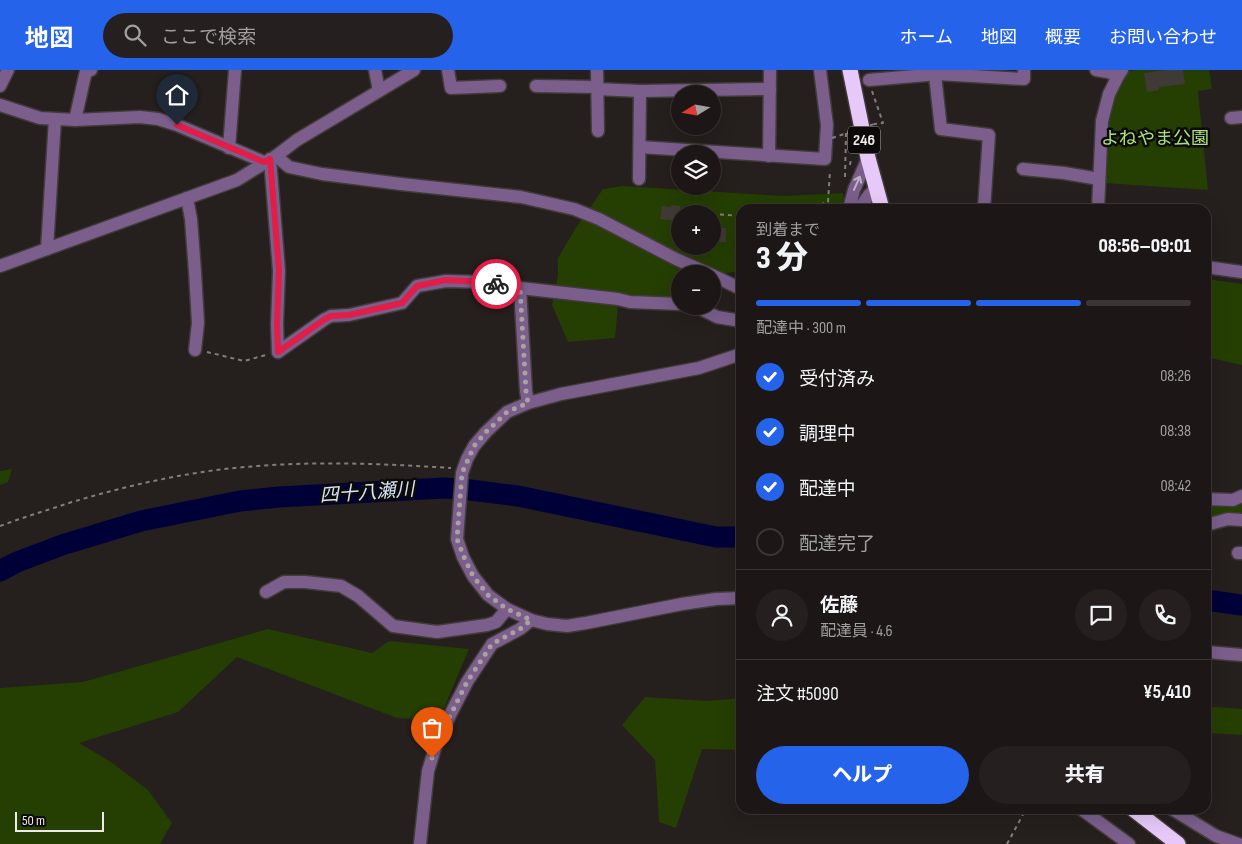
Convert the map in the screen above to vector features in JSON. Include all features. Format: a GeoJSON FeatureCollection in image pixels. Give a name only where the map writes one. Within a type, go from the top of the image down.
{"type":"FeatureCollection","features":[{"type":"Feature","properties":{"kind":"highway","name":"246"},"geometry":{"type":"LineString","coordinates":[[850,70],[868,158],[881,204]]}},
{"type":"Feature","properties":{"kind":"highway"},"geometry":{"type":"LineString","coordinates":[[1139,814],[1178,844]]}},
{"type":"Feature","properties":{"kind":"street"},"geometry":{"type":"LineString","coordinates":[[0,86],[8,70]]}},
{"type":"Feature","properties":{"kind":"street"},"geometry":{"type":"LineString","coordinates":[[75,120],[86,71],[91,70]]}},
{"type":"Feature","properties":{"kind":"street"},"geometry":{"type":"LineString","coordinates":[[229,148],[235,70]]}},
{"type":"Feature","properties":{"kind":"street"},"geometry":{"type":"LineString","coordinates":[[375,70],[380,91]]}},
{"type":"Feature","properties":{"kind":"street"},"geometry":{"type":"LineString","coordinates":[[0,266],[237,180],[297,140],[414,70]]}},
{"type":"Feature","properties":{"kind":"street"},"geometry":{"type":"LineString","coordinates":[[448,70],[451,88],[500,86]]}},
{"type":"Feature","properties":{"kind":"street"},"geometry":{"type":"LineString","coordinates":[[597,70],[598,131]]}},
{"type":"Feature","properties":{"kind":"street"},"geometry":{"type":"LineString","coordinates":[[769,156],[770,70]]}},
{"type":"Feature","properties":{"kind":"street"},"geometry":{"type":"LineString","coordinates":[[640,147],[825,159],[827,125],[820,70]]}},
{"type":"Feature","properties":{"kind":"street"},"geometry":{"type":"LineString","coordinates":[[869,80],[935,74],[1024,78],[1024,70]]}},
{"type":"Feature","properties":{"kind":"street"},"geometry":{"type":"LineString","coordinates":[[1096,70],[1120,73],[1108,94],[1102,121],[1098,204]]}},
{"type":"Feature","properties":{"kind":"street"},"geometry":{"type":"LineString","coordinates":[[935,74],[941,129],[989,135],[984,204]]}},
{"type":"Feature","properties":{"kind":"street"},"geometry":{"type":"LineString","coordinates":[[536,86],[640,91],[770,89]]}},
{"type":"Feature","properties":{"kind":"street"},"geometry":{"type":"LineString","coordinates":[[471,87],[471,100]]}},
{"type":"Feature","properties":{"kind":"street"},"geometry":{"type":"LineString","coordinates":[[639,179],[640,91]]}},
{"type":"Feature","properties":{"kind":"street"},"geometry":{"type":"LineString","coordinates":[[0,105],[40,118],[75,120],[140,117],[158,119],[177,125],[229,148],[270,159],[289,167],[322,174],[521,197],[574,209],[690,265]]}},
{"type":"Feature","properties":{"kind":"street"},"geometry":{"type":"LineString","coordinates":[[47,249],[55,119]]}},
{"type":"Feature","properties":{"kind":"street"},"geometry":{"type":"LineString","coordinates":[[850,204],[855,187],[868,158]]}},
{"type":"Feature","properties":{"kind":"street"},"geometry":{"type":"LineString","coordinates":[[270,159],[279,270],[278,352]]}},
{"type":"Feature","properties":{"kind":"street"},"geometry":{"type":"LineString","coordinates":[[1022,169],[1099,179]]}},
{"type":"Feature","properties":{"kind":"street"},"geometry":{"type":"LineString","coordinates":[[863,204],[876,188]]}},
{"type":"Feature","properties":{"kind":"street"},"geometry":{"type":"LineString","coordinates":[[187,198],[197,306],[196,350]]}},
{"type":"Feature","properties":{"kind":"street"},"geometry":{"type":"LineString","coordinates":[[1211,268],[1242,272]]}},
{"type":"Feature","properties":{"kind":"street"},"geometry":{"type":"LineString","coordinates":[[721,279],[736,286]]}},
{"type":"Feature","properties":{"kind":"street"},"geometry":{"type":"LineString","coordinates":[[278,352],[331,316],[349,315],[402,303],[417,286],[446,280],[484,282],[630,302],[671,304]]}},
{"type":"Feature","properties":{"kind":"street"},"geometry":{"type":"LineString","coordinates":[[520,288],[528,403]]}},
{"type":"Feature","properties":{"kind":"street"},"geometry":{"type":"LineString","coordinates":[[713,315],[736,320]]}},
{"type":"Feature","properties":{"kind":"street"},"geometry":{"type":"LineString","coordinates":[[736,356],[699,368],[561,394],[528,403],[507,412],[474,446],[463,471],[457,539],[473,576],[488,595],[507,609],[531,620],[547,624],[566,626],[682,604],[736,598]]}},
{"type":"Feature","properties":{"kind":"street"},"geometry":{"type":"LineString","coordinates":[[1211,499],[1233,500],[1242,496]]}},
{"type":"Feature","properties":{"kind":"street"},"geometry":{"type":"LineString","coordinates":[[1211,524],[1228,519],[1242,520]]}},
{"type":"Feature","properties":{"kind":"street"},"geometry":{"type":"LineString","coordinates":[[266,592],[284,582],[341,586],[358,596],[393,626],[437,632],[487,625],[496,622],[507,609]]}},
{"type":"Feature","properties":{"kind":"street"},"geometry":{"type":"LineString","coordinates":[[420,844],[428,771],[436,744],[450,715],[467,682],[492,644],[520,629],[531,620]]}},
{"type":"Feature","properties":{"kind":"street"},"geometry":{"type":"LineString","coordinates":[[1211,652],[1242,655]]}},
{"type":"Feature","properties":{"kind":"street"},"geometry":{"type":"LineString","coordinates":[[1088,814],[1129,844]]}},
{"type":"Feature","properties":{"kind":"street"},"geometry":{"type":"LineString","coordinates":[[1180,814],[1216,836],[1238,844]]}},
{"type":"Feature","properties":{"kind":"path"},"geometry":{"type":"LineString","coordinates":[[832,138],[846,132],[883,123],[869,80]]}},
{"type":"Feature","properties":{"kind":"path"},"geometry":{"type":"LineString","coordinates":[[845,178],[846,132]]}},
{"type":"Feature","properties":{"kind":"path"},"geometry":{"type":"LineString","coordinates":[[822,204],[828,202],[830,165]]}},
{"type":"Feature","properties":{"kind":"path"},"geometry":{"type":"LineString","coordinates":[[721,215],[736,216]]}},
{"type":"Feature","properties":{"kind":"path"},"geometry":{"type":"LineString","coordinates":[[196,350],[244,361],[278,352]]}},
{"type":"Feature","properties":{"kind":"path"},"geometry":{"type":"LineString","coordinates":[[0,526],[50,509],[147,482],[206,471],[257,466],[336,463],[383,464],[463,471]]}},
{"type":"Feature","properties":{"kind":"path"},"geometry":{"type":"LineString","coordinates":[[1007,844],[1023,814]]}},
{"type":"Feature","properties":{"kind":"green space","name":"よねやま公園"},"geometry":{"type":"Polygon","coordinates":[[[1209,70],[1212,89],[1198,91],[1208,190],[1104,183],[1110,108],[1116,91],[1128,71],[1209,70]]]}},
{"type":"Feature","properties":{"kind":"green space"},"geometry":{"type":"Polygon","coordinates":[[[622,186],[671,189],[671,195],[721,195],[721,192],[784,196],[843,193],[844,198],[842,204],[736,204],[736,272],[727,273],[721,283],[721,265],[671,265],[671,298],[619,294],[615,338],[568,342],[552,305],[558,275],[558,258],[575,229],[603,189],[622,186]]]}},
{"type":"Feature","properties":{"kind":"green space"},"geometry":{"type":"Polygon","coordinates":[[[1211,280],[1242,284],[1242,365],[1211,358],[1211,280]]]}},
{"type":"Feature","properties":{"kind":"green space"},"geometry":{"type":"Polygon","coordinates":[[[12,469],[8,482],[0,485],[0,471],[12,469]]]}},
{"type":"Feature","properties":{"kind":"green space"},"geometry":{"type":"Polygon","coordinates":[[[1242,502],[1242,513],[1211,516],[1211,505],[1242,502]]]}},
{"type":"Feature","properties":{"kind":"green space"},"geometry":{"type":"Polygon","coordinates":[[[268,629],[372,653],[389,641],[469,649],[439,720],[397,718],[237,657],[178,712],[79,743],[111,762],[148,790],[172,823],[160,844],[0,844],[0,688],[83,682],[268,629]]]}},
{"type":"Feature","properties":{"kind":"green space"},"geometry":{"type":"Polygon","coordinates":[[[645,697],[708,701],[736,698],[736,750],[702,749],[676,828],[659,822],[655,760],[622,725],[645,697]]]}},
{"type":"Feature","properties":{"kind":"green space"},"geometry":{"type":"Polygon","coordinates":[[[1211,708],[1242,709],[1242,735],[1211,733],[1211,708]]]}},
{"type":"Feature","properties":{"kind":"building"},"geometry":{"type":"Polygon","coordinates":[[[1183,70],[1185,84],[1159,87],[1159,90],[1147,92],[1144,73],[1183,70]]]}},
{"type":"Feature","properties":{"kind":"building"},"geometry":{"type":"Polygon","coordinates":[[[662,206],[671,207],[671,220],[660,219],[662,206]]]}},
{"type":"Feature","properties":{"kind":"building"},"geometry":{"type":"Polygon","coordinates":[[[721,228],[726,228],[726,242],[721,242],[721,228]]]}},
{"type":"Feature","properties":{"kind":"waterway","name":"四十八瀬川"},"geometry":{"type":"LineString","coordinates":[[0,571],[17,562],[62,545],[141,521],[240,501],[279,497],[444,488],[518,496],[716,537],[736,537]]}},
{"type":"Feature","properties":{"kind":"waterway","name":"四十八瀬川"},"geometry":{"type":"LineString","coordinates":[[1211,601],[1242,605]]}},
{"type":"Feature","properties":{"kind":"way so far"},"geometry":{"type":"LineString","coordinates":[[432,758],[436,744],[467,682],[492,644],[520,629],[531,620],[507,609],[488,595],[473,576],[457,539],[462,473],[467,459],[474,446],[507,412],[528,403],[520,288],[496,284]]}},
{"type":"Feature","properties":{"kind":"route"},"geometry":{"type":"LineString","coordinates":[[177,125],[264,162],[270,159],[279,270],[278,352],[331,316],[349,315],[402,303],[417,286],[446,280],[496,284]]}}]}
